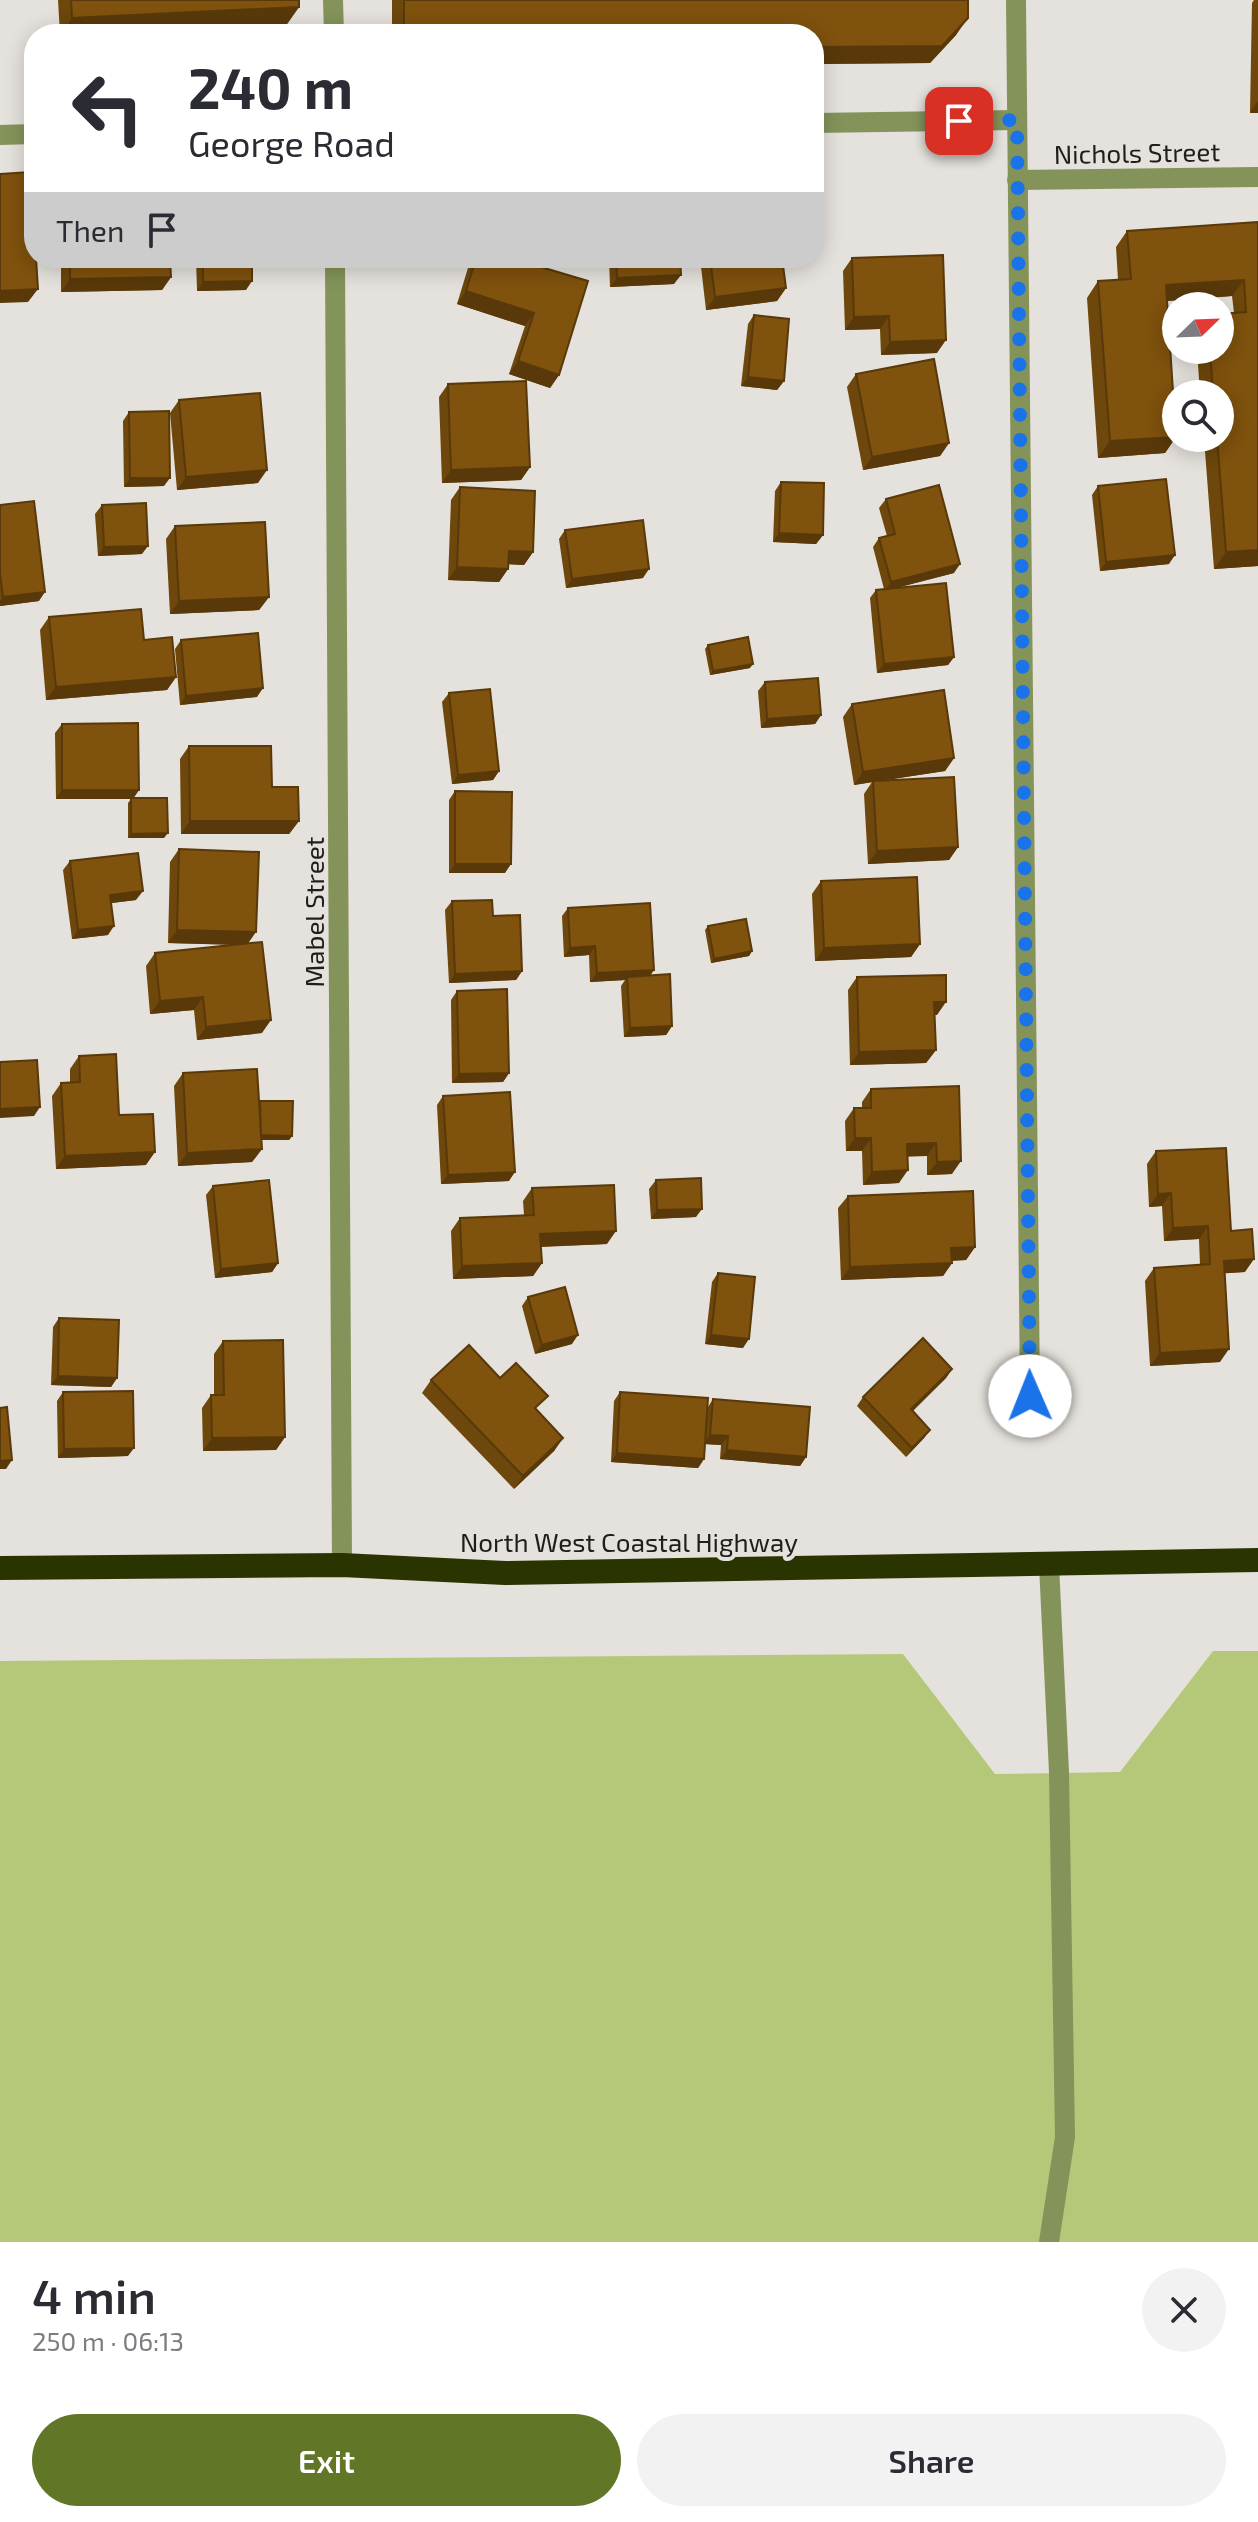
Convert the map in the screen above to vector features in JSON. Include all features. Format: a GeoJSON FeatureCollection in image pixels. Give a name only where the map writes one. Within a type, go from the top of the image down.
{"type":"FeatureCollection","features":[{"type":"Feature","properties":{"kind":"highway","name":"North West Coastal Highway"},"geometry":{"type":"LineString","coordinates":[[0,1568],[342,1565],[505,1573],[1258,1560]]}},
{"type":"Feature","properties":{"kind":"street"},"geometry":{"type":"LineString","coordinates":[[333,0],[334,24]]}},
{"type":"Feature","properties":{"kind":"street"},"geometry":{"type":"LineString","coordinates":[[1016,0],[1030,1396]]}},
{"type":"Feature","properties":{"kind":"street"},"geometry":{"type":"LineString","coordinates":[[824,123],[1017,120]]}},
{"type":"Feature","properties":{"kind":"street"},"geometry":{"type":"LineString","coordinates":[[0,135],[24,134]]}},
{"type":"Feature","properties":{"kind":"street","name":"Nichols Street"},"geometry":{"type":"LineString","coordinates":[[1017,180],[1258,177]]}},
{"type":"Feature","properties":{"kind":"street","name":"Mabel Street"},"geometry":{"type":"LineString","coordinates":[[335,268],[342,1565]]}},
{"type":"Feature","properties":{"kind":"street"},"geometry":{"type":"LineString","coordinates":[[1049,1565],[1059,1772],[1065,2137],[1049,2242]]}},
{"type":"Feature","properties":{"kind":"green space"},"geometry":{"type":"Polygon","coordinates":[[[1213,1651],[1258,1651],[1258,2242],[0,2242],[0,1661],[903,1654],[995,1774],[1120,1772],[1213,1651]]]}},
{"type":"Feature","properties":{"kind":"building"},"geometry":{"type":"Polygon","coordinates":[[[71,0],[299,0],[299,7],[72,18],[71,0]]]}},
{"type":"Feature","properties":{"kind":"building"},"geometry":{"type":"Polygon","coordinates":[[[404,0],[968,0],[968,18],[942,46],[824,47],[824,24],[404,24],[404,0]]]}},
{"type":"Feature","properties":{"kind":"building"},"geometry":{"type":"Polygon","coordinates":[[[24,172],[24,268],[37,268],[38,289],[0,291],[0,174],[24,172]]]}},
{"type":"Feature","properties":{"kind":"building"},"geometry":{"type":"Polygon","coordinates":[[[1258,222],[1258,550],[1226,552],[1218,452],[1234,452],[1234,380],[1212,380],[1211,364],[1234,364],[1234,313],[1246,312],[1244,280],[1166,285],[1166,292],[1162,292],[1162,364],[1171,364],[1172,380],[1162,380],[1162,438],[1110,441],[1098,281],[1131,279],[1127,231],[1258,222]]]}},
{"type":"Feature","properties":{"kind":"building"},"geometry":{"type":"Polygon","coordinates":[[[943,255],[946,340],[890,342],[889,316],[854,317],[852,258],[943,255]]]}},
{"type":"Feature","properties":{"kind":"building"},"geometry":{"type":"Polygon","coordinates":[[[70,268],[171,268],[171,277],[70,279],[70,268]]]}},
{"type":"Feature","properties":{"kind":"building"},"geometry":{"type":"Polygon","coordinates":[[[203,268],[252,268],[252,281],[203,282],[203,268]]]}},
{"type":"Feature","properties":{"kind":"building"},"geometry":{"type":"Polygon","coordinates":[[[473,268],[544,268],[588,281],[559,375],[518,361],[534,313],[466,291],[473,268]]]}},
{"type":"Feature","properties":{"kind":"building"},"geometry":{"type":"Polygon","coordinates":[[[616,268],[681,268],[681,275],[617,278],[616,268]]]}},
{"type":"Feature","properties":{"kind":"building"},"geometry":{"type":"Polygon","coordinates":[[[711,268],[783,268],[786,288],[715,297],[711,268]]]}},
{"type":"Feature","properties":{"kind":"building"},"geometry":{"type":"Polygon","coordinates":[[[754,315],[789,319],[784,381],[748,377],[754,315]]]}},
{"type":"Feature","properties":{"kind":"building"},"geometry":{"type":"Polygon","coordinates":[[[934,359],[949,443],[872,457],[856,374],[934,359]]]}},
{"type":"Feature","properties":{"kind":"building"},"geometry":{"type":"Polygon","coordinates":[[[526,381],[530,467],[451,470],[448,384],[526,381]]]}},
{"type":"Feature","properties":{"kind":"building"},"geometry":{"type":"Polygon","coordinates":[[[260,393],[267,470],[186,477],[179,400],[260,393]]]}},
{"type":"Feature","properties":{"kind":"building"},"geometry":{"type":"Polygon","coordinates":[[[169,411],[170,478],[130,478],[129,412],[169,411]]]}},
{"type":"Feature","properties":{"kind":"building"},"geometry":{"type":"Polygon","coordinates":[[[1166,479],[1175,555],[1106,562],[1098,486],[1166,479]]]}},
{"type":"Feature","properties":{"kind":"building"},"geometry":{"type":"Polygon","coordinates":[[[781,482],[824,483],[823,535],[779,533],[781,482]]]}},
{"type":"Feature","properties":{"kind":"building"},"geometry":{"type":"Polygon","coordinates":[[[939,485],[960,564],[891,582],[879,538],[895,534],[886,499],[939,485]]]}},
{"type":"Feature","properties":{"kind":"building"},"geometry":{"type":"Polygon","coordinates":[[[460,487],[535,491],[533,552],[509,551],[508,569],[457,567],[460,487]]]}},
{"type":"Feature","properties":{"kind":"building"},"geometry":{"type":"Polygon","coordinates":[[[34,501],[45,592],[3,597],[0,505],[34,501]]]}},
{"type":"Feature","properties":{"kind":"building"},"geometry":{"type":"Polygon","coordinates":[[[146,503],[148,546],[104,547],[102,505],[146,503]]]}},
{"type":"Feature","properties":{"kind":"building"},"geometry":{"type":"Polygon","coordinates":[[[643,520],[649,569],[572,579],[565,530],[643,520]]]}},
{"type":"Feature","properties":{"kind":"building"},"geometry":{"type":"Polygon","coordinates":[[[265,522],[269,597],[179,601],[175,526],[265,522]]]}},
{"type":"Feature","properties":{"kind":"building"},"geometry":{"type":"Polygon","coordinates":[[[946,583],[954,657],[884,664],[876,590],[946,583]]]}},
{"type":"Feature","properties":{"kind":"building"},"geometry":{"type":"Polygon","coordinates":[[[141,609],[144,640],[172,637],[176,677],[56,687],[49,617],[141,609]]]}},
{"type":"Feature","properties":{"kind":"building"},"geometry":{"type":"Polygon","coordinates":[[[258,633],[263,688],[186,696],[181,640],[258,633]]]}},
{"type":"Feature","properties":{"kind":"building"},"geometry":{"type":"Polygon","coordinates":[[[748,637],[753,664],[713,671],[708,645],[748,637]]]}},
{"type":"Feature","properties":{"kind":"building"},"geometry":{"type":"Polygon","coordinates":[[[818,678],[821,715],[767,719],[765,682],[818,678]]]}},
{"type":"Feature","properties":{"kind":"building"},"geometry":{"type":"Polygon","coordinates":[[[490,689],[499,771],[458,775],[449,693],[490,689]]]}},
{"type":"Feature","properties":{"kind":"building"},"geometry":{"type":"Polygon","coordinates":[[[944,690],[954,758],[863,772],[852,704],[944,690]]]}},
{"type":"Feature","properties":{"kind":"building"},"geometry":{"type":"Polygon","coordinates":[[[138,723],[139,790],[62,790],[62,724],[138,723]]]}},
{"type":"Feature","properties":{"kind":"building"},"geometry":{"type":"Polygon","coordinates":[[[189,746],[271,746],[272,787],[298,787],[299,821],[190,821],[189,746]]]}},
{"type":"Feature","properties":{"kind":"building"},"geometry":{"type":"Polygon","coordinates":[[[954,777],[958,847],[877,851],[873,781],[954,777]]]}},
{"type":"Feature","properties":{"kind":"building"},"geometry":{"type":"Polygon","coordinates":[[[455,791],[512,792],[511,864],[455,864],[455,791]]]}},
{"type":"Feature","properties":{"kind":"building"},"geometry":{"type":"Polygon","coordinates":[[[131,798],[167,798],[168,833],[131,834],[131,798]]]}},
{"type":"Feature","properties":{"kind":"building"},"geometry":{"type":"Polygon","coordinates":[[[179,849],[259,852],[256,932],[177,930],[179,849]]]}},
{"type":"Feature","properties":{"kind":"building"},"geometry":{"type":"Polygon","coordinates":[[[138,853],[143,891],[110,895],[114,926],[78,930],[70,861],[138,853]]]}},
{"type":"Feature","properties":{"kind":"building"},"geometry":{"type":"Polygon","coordinates":[[[917,877],[920,944],[824,948],[821,881],[917,877]]]}},
{"type":"Feature","properties":{"kind":"building"},"geometry":{"type":"Polygon","coordinates":[[[492,900],[493,916],[520,915],[522,971],[455,974],[452,901],[492,900]]]}},
{"type":"Feature","properties":{"kind":"building"},"geometry":{"type":"Polygon","coordinates":[[[650,903],[654,970],[597,973],[595,946],[570,948],[568,908],[650,903]]]}},
{"type":"Feature","properties":{"kind":"building"},"geometry":{"type":"Polygon","coordinates":[[[746,919],[752,951],[714,959],[708,926],[746,919]]]}},
{"type":"Feature","properties":{"kind":"building"},"geometry":{"type":"Polygon","coordinates":[[[262,942],[271,1020],[206,1027],[203,997],[160,1001],[155,953],[262,942]]]}},
{"type":"Feature","properties":{"kind":"building"},"geometry":{"type":"Polygon","coordinates":[[[670,974],[672,1026],[630,1028],[627,977],[670,974]]]}},
{"type":"Feature","properties":{"kind":"building"},"geometry":{"type":"Polygon","coordinates":[[[946,975],[946,1002],[934,1002],[936,1050],[859,1052],[857,977],[946,975]]]}},
{"type":"Feature","properties":{"kind":"building"},"geometry":{"type":"Polygon","coordinates":[[[507,989],[509,1073],[459,1074],[457,991],[507,989]]]}},
{"type":"Feature","properties":{"kind":"building"},"geometry":{"type":"Polygon","coordinates":[[[116,1054],[119,1115],[153,1114],[155,1152],[65,1156],[61,1083],[80,1082],[79,1056],[116,1054]]]}},
{"type":"Feature","properties":{"kind":"building"},"geometry":{"type":"Polygon","coordinates":[[[37,1060],[40,1107],[0,1109],[0,1062],[37,1060]]]}},
{"type":"Feature","properties":{"kind":"building"},"geometry":{"type":"Polygon","coordinates":[[[257,1069],[262,1149],[187,1153],[183,1073],[257,1069]]]}},
{"type":"Feature","properties":{"kind":"building"},"geometry":{"type":"Polygon","coordinates":[[[959,1086],[961,1161],[937,1162],[936,1143],[907,1144],[908,1170],[872,1172],[871,1138],[855,1138],[854,1108],[871,1108],[871,1089],[959,1086]]]}},
{"type":"Feature","properties":{"kind":"building"},"geometry":{"type":"Polygon","coordinates":[[[510,1092],[515,1172],[448,1175],[443,1096],[510,1092]]]}},
{"type":"Feature","properties":{"kind":"building"},"geometry":{"type":"Polygon","coordinates":[[[260,1101],[293,1101],[292,1136],[261,1135],[260,1101]]]}},
{"type":"Feature","properties":{"kind":"building"},"geometry":{"type":"Polygon","coordinates":[[[1226,1148],[1231,1231],[1252,1229],[1254,1259],[1224,1261],[1229,1349],[1160,1353],[1154,1268],[1210,1264],[1208,1226],[1173,1228],[1171,1193],[1158,1194],[1156,1151],[1226,1148]]]}},
{"type":"Feature","properties":{"kind":"building"},"geometry":{"type":"Polygon","coordinates":[[[701,1178],[702,1209],[657,1210],[656,1180],[701,1178]]]}},
{"type":"Feature","properties":{"kind":"building"},"geometry":{"type":"Polygon","coordinates":[[[269,1180],[278,1263],[221,1269],[213,1186],[269,1180]]]}},
{"type":"Feature","properties":{"kind":"building"},"geometry":{"type":"Polygon","coordinates":[[[614,1185],[616,1231],[540,1234],[542,1263],[462,1266],[460,1218],[534,1215],[532,1188],[614,1185]]]}},
{"type":"Feature","properties":{"kind":"building"},"geometry":{"type":"Polygon","coordinates":[[[973,1191],[975,1247],[951,1248],[952,1263],[850,1267],[848,1196],[973,1191]]]}},
{"type":"Feature","properties":{"kind":"building"},"geometry":{"type":"Polygon","coordinates":[[[718,1273],[755,1277],[749,1339],[711,1335],[718,1273]]]}},
{"type":"Feature","properties":{"kind":"building"},"geometry":{"type":"Polygon","coordinates":[[[565,1287],[578,1335],[542,1345],[528,1297],[565,1287]]]}},
{"type":"Feature","properties":{"kind":"building"},"geometry":{"type":"Polygon","coordinates":[[[59,1318],[119,1320],[117,1378],[58,1376],[59,1318]]]}},
{"type":"Feature","properties":{"kind":"building"},"geometry":{"type":"Polygon","coordinates":[[[923,1338],[952,1369],[911,1409],[930,1430],[912,1448],[863,1397],[923,1338]]]}},
{"type":"Feature","properties":{"kind":"building"},"geometry":{"type":"Polygon","coordinates":[[[283,1340],[285,1437],[212,1438],[211,1395],[224,1395],[223,1341],[283,1340]]]}},
{"type":"Feature","properties":{"kind":"building"},"geometry":{"type":"Polygon","coordinates":[[[469,1345],[500,1378],[516,1363],[548,1396],[535,1408],[563,1438],[523,1476],[431,1380],[469,1345]]]}},
{"type":"Feature","properties":{"kind":"building"},"geometry":{"type":"Polygon","coordinates":[[[133,1391],[134,1448],[64,1449],[63,1392],[133,1391]]]}},
{"type":"Feature","properties":{"kind":"building"},"geometry":{"type":"Polygon","coordinates":[[[620,1392],[708,1398],[704,1459],[617,1453],[620,1392]]]}},
{"type":"Feature","properties":{"kind":"building"},"geometry":{"type":"Polygon","coordinates":[[[713,1399],[810,1407],[806,1457],[727,1450],[728,1436],[710,1435],[713,1399]]]}},
{"type":"Feature","properties":{"kind":"building"},"geometry":{"type":"Polygon","coordinates":[[[7,1407],[12,1460],[0,1461],[0,1408],[7,1407]]]}},
{"type":"Feature","properties":{"kind":"route"},"geometry":{"type":"LineString","coordinates":[[959,121],[1017,120],[1030,1396]]}}]}
